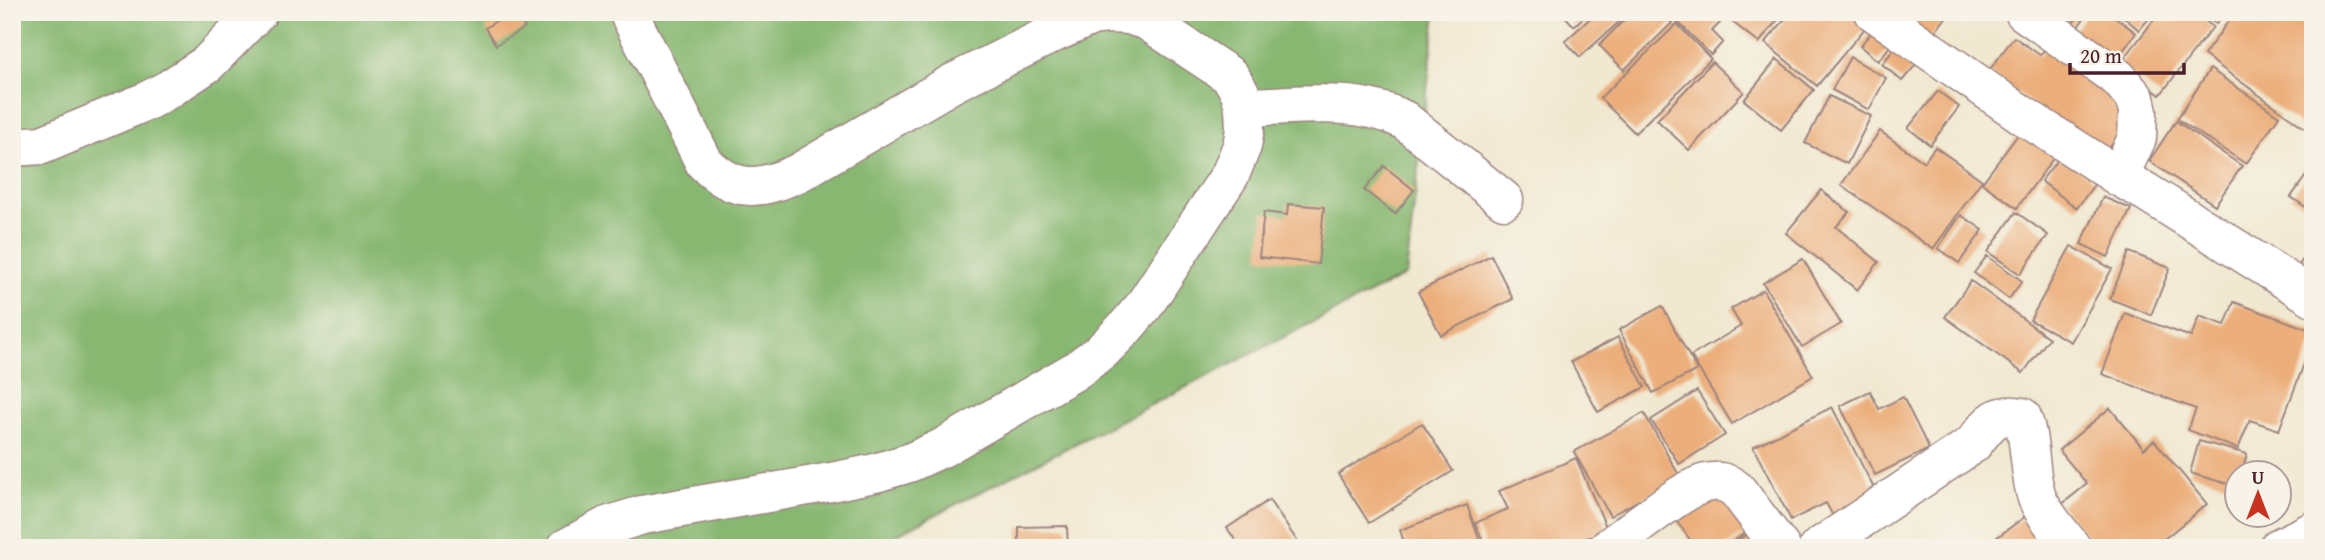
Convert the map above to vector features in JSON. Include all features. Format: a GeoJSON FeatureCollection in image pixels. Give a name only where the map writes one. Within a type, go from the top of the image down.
{"type":"FeatureCollection","features":[{"type":"Feature","properties":{"kind":"street"},"geometry":{"type":"LineString","coordinates":[[12,147],[42,145],[170,89],[207,64],[258,12]]}},
{"type":"Feature","properties":{"kind":"street"},"geometry":{"type":"LineString","coordinates":[[566,548],[607,526],[642,515],[831,482],[909,463],[942,448],[1074,372],[1118,336],[1143,307],[1230,175],[1242,146],[1245,129],[1240,92],[1230,76],[1147,21],[1129,15],[1109,14],[1092,16],[953,83],[798,173],[755,187],[735,185],[718,176],[704,162],[628,12]]}},
{"type":"Feature","properties":{"kind":"street"},"geometry":{"type":"LineString","coordinates":[[1874,12],[2024,116],[2313,297]]}},
{"type":"Feature","properties":{"kind":"street"},"geometry":{"type":"LineString","coordinates":[[2024,12],[2118,78],[2135,98],[2138,110],[2137,138],[2119,177]]}},
{"type":"Feature","properties":{"kind":"street"},"geometry":{"type":"LineString","coordinates":[[1244,107],[1350,104],[1387,112],[1404,120],[1504,200]]}},
{"type":"Feature","properties":{"kind":"street"},"geometry":{"type":"LineString","coordinates":[[1818,548],[1973,444],[1990,422],[2008,414],[2022,417],[2027,430],[2038,500],[2071,548]]}},
{"type":"Feature","properties":{"kind":"street"},"geometry":{"type":"LineString","coordinates":[[1608,548],[1687,491],[1716,482],[1728,483],[1737,490],[1781,548]]}},
{"type":"Feature","properties":{"kind":"street"},"geometry":{"type":"LineString","coordinates":[[2278,548],[2313,531]]}},
{"type":"Feature","properties":{"kind":"green space"},"geometry":{"type":"Polygon","coordinates":[[[12,12],[1436,12],[1406,275],[870,548],[12,548],[12,12]]]}},
{"type":"Feature","properties":{"kind":"building"},"geometry":{"type":"Polygon","coordinates":[[[511,12],[516,12],[525,28],[496,45],[485,28],[511,12]]]}},
{"type":"Feature","properties":{"kind":"building"},"geometry":{"type":"Polygon","coordinates":[[[1561,12],[1589,12],[1574,26],[1561,12]]]}},
{"type":"Feature","properties":{"kind":"building"},"geometry":{"type":"Polygon","coordinates":[[[1597,12],[1630,12],[1580,57],[1565,41],[1597,12]]]}},
{"type":"Feature","properties":{"kind":"building"},"geometry":{"type":"Polygon","coordinates":[[[1632,12],[1661,12],[1672,23],[1624,70],[1599,45],[1632,12]]]}},
{"type":"Feature","properties":{"kind":"building"},"geometry":{"type":"Polygon","coordinates":[[[1681,12],[1709,12],[1720,23],[1712,31],[1723,42],[1711,55],[1675,19],[1681,12]]]}},
{"type":"Feature","properties":{"kind":"building"},"geometry":{"type":"Polygon","coordinates":[[[1720,12],[1784,12],[1759,43],[1720,12]]]}},
{"type":"Feature","properties":{"kind":"building"},"geometry":{"type":"Polygon","coordinates":[[[1791,12],[1860,12],[1871,21],[1817,86],[1765,43],[1791,12]]]}},
{"type":"Feature","properties":{"kind":"building"},"geometry":{"type":"Polygon","coordinates":[[[1894,12],[1950,12],[1930,39],[1894,12]]]}},
{"type":"Feature","properties":{"kind":"building"},"geometry":{"type":"Polygon","coordinates":[[[2050,12],[2083,12],[2067,29],[2050,12]]]}},
{"type":"Feature","properties":{"kind":"building"},"geometry":{"type":"Polygon","coordinates":[[[2089,12],[2109,12],[2136,33],[2113,64],[2073,33],[2089,12]]]}},
{"type":"Feature","properties":{"kind":"building"},"geometry":{"type":"Polygon","coordinates":[[[2118,12],[2150,12],[2153,14],[2139,30],[2118,12]]]}},
{"type":"Feature","properties":{"kind":"building"},"geometry":{"type":"Polygon","coordinates":[[[2160,12],[2194,12],[2213,27],[2160,95],[2120,64],[2160,12]]]}},
{"type":"Feature","properties":{"kind":"building"},"geometry":{"type":"Polygon","coordinates":[[[2201,12],[2225,12],[2216,24],[2201,12]]]}},
{"type":"Feature","properties":{"kind":"building"},"geometry":{"type":"Polygon","coordinates":[[[2235,12],[2313,12],[2313,134],[2204,55],[2235,12]]]}},
{"type":"Feature","properties":{"kind":"building"},"geometry":{"type":"Polygon","coordinates":[[[1882,19],[1900,34],[1878,61],[1860,46],[1882,19]]]}},
{"type":"Feature","properties":{"kind":"building"},"geometry":{"type":"Polygon","coordinates":[[[1677,24],[1711,59],[1635,133],[1600,98],[1677,24]]]}},
{"type":"Feature","properties":{"kind":"building"},"geometry":{"type":"Polygon","coordinates":[[[2014,37],[2040,55],[2046,48],[2136,112],[2104,155],[1988,72],[2014,37]]]}},
{"type":"Feature","properties":{"kind":"building"},"geometry":{"type":"Polygon","coordinates":[[[1903,38],[1924,55],[1902,81],[1882,64],[1903,38]]]}},
{"type":"Feature","properties":{"kind":"building"},"geometry":{"type":"Polygon","coordinates":[[[1850,57],[1886,78],[1869,110],[1832,90],[1850,57]]]}},
{"type":"Feature","properties":{"kind":"building"},"geometry":{"type":"Polygon","coordinates":[[[1777,59],[1814,90],[1781,130],[1744,100],[1777,59]]]}},
{"type":"Feature","properties":{"kind":"building"},"geometry":{"type":"Polygon","coordinates":[[[1712,62],[1744,92],[1689,150],[1657,120],[1712,62]]]}},
{"type":"Feature","properties":{"kind":"building"},"geometry":{"type":"Polygon","coordinates":[[[2210,69],[2279,116],[2246,164],[2177,119],[2210,69]]]}},
{"type":"Feature","properties":{"kind":"building"},"geometry":{"type":"Polygon","coordinates":[[[1938,91],[1959,107],[1930,145],[1908,128],[1938,91]]]}},
{"type":"Feature","properties":{"kind":"building"},"geometry":{"type":"Polygon","coordinates":[[[1829,96],[1871,116],[1847,164],[1805,143],[1829,96]]]}},
{"type":"Feature","properties":{"kind":"building"},"geometry":{"type":"Polygon","coordinates":[[[2176,121],[2242,166],[2215,205],[2149,161],[2176,121]]]}},
{"type":"Feature","properties":{"kind":"building"},"geometry":{"type":"Polygon","coordinates":[[[1880,131],[1924,162],[1935,147],[1982,180],[1933,249],[1841,185],[1880,131]]]}},
{"type":"Feature","properties":{"kind":"building"},"geometry":{"type":"Polygon","coordinates":[[[2020,132],[2054,157],[2017,208],[1982,183],[2020,132]]]}},
{"type":"Feature","properties":{"kind":"building"},"geometry":{"type":"Polygon","coordinates":[[[2061,155],[2096,182],[2077,208],[2041,181],[2061,155]]]}},
{"type":"Feature","properties":{"kind":"building"},"geometry":{"type":"Polygon","coordinates":[[[1384,166],[1414,190],[1395,214],[1364,190],[1384,166]]]}},
{"type":"Feature","properties":{"kind":"building"},"geometry":{"type":"Polygon","coordinates":[[[2313,166],[2313,212],[2291,197],[2313,166]]]}},
{"type":"Feature","properties":{"kind":"building"},"geometry":{"type":"Polygon","coordinates":[[[1821,190],[1849,212],[1836,227],[1879,262],[1857,290],[1786,233],[1821,190]]]}},
{"type":"Feature","properties":{"kind":"building"},"geometry":{"type":"Polygon","coordinates":[[[2103,197],[2131,209],[2108,257],[2081,244],[2103,197]]]}},
{"type":"Feature","properties":{"kind":"building"},"geometry":{"type":"Polygon","coordinates":[[[1288,204],[1324,207],[1318,264],[1259,257],[1264,212],[1287,215],[1288,204]]]}},
{"type":"Feature","properties":{"kind":"building"},"geometry":{"type":"Polygon","coordinates":[[[2016,212],[2048,235],[2020,274],[1988,252],[2016,212]]]}},
{"type":"Feature","properties":{"kind":"building"},"geometry":{"type":"Polygon","coordinates":[[[1961,215],[1983,230],[1959,263],[1938,248],[1961,215]]]}},
{"type":"Feature","properties":{"kind":"building"},"geometry":{"type":"Polygon","coordinates":[[[2071,246],[2112,269],[2071,342],[2030,320],[2071,246]]]}},
{"type":"Feature","properties":{"kind":"building"},"geometry":{"type":"Polygon","coordinates":[[[2309,250],[2313,253],[2313,286],[2294,273],[2309,250]]]}},
{"type":"Feature","properties":{"kind":"building"},"geometry":{"type":"Polygon","coordinates":[[[2129,252],[2170,268],[2151,315],[2110,299],[2129,252]]]}},
{"type":"Feature","properties":{"kind":"building"},"geometry":{"type":"Polygon","coordinates":[[[1491,255],[1513,299],[1441,335],[1418,292],[1491,255]]]}},
{"type":"Feature","properties":{"kind":"building"},"geometry":{"type":"Polygon","coordinates":[[[1987,256],[2022,281],[2009,299],[1974,273],[1987,256]]]}},
{"type":"Feature","properties":{"kind":"building"},"geometry":{"type":"Polygon","coordinates":[[[1803,259],[1841,324],[1802,347],[1763,283],[1803,259]]]}},
{"type":"Feature","properties":{"kind":"building"},"geometry":{"type":"Polygon","coordinates":[[[1971,281],[2049,338],[2023,373],[1945,317],[1971,281]]]}},
{"type":"Feature","properties":{"kind":"building"},"geometry":{"type":"Polygon","coordinates":[[[1763,290],[1813,376],[1732,424],[1691,356],[1741,326],[1731,309],[1763,290]]]}},
{"type":"Feature","properties":{"kind":"building"},"geometry":{"type":"Polygon","coordinates":[[[2234,302],[2313,331],[2313,340],[2279,430],[2250,420],[2238,449],[2188,430],[2196,409],[2102,374],[2125,313],[2191,337],[2199,316],[2225,325],[2234,302]]]}},
{"type":"Feature","properties":{"kind":"building"},"geometry":{"type":"Polygon","coordinates":[[[1662,306],[1697,370],[1653,393],[1619,330],[1662,306]]]}},
{"type":"Feature","properties":{"kind":"building"},"geometry":{"type":"Polygon","coordinates":[[[1618,337],[1645,387],[1598,412],[1571,362],[1618,337]]]}},
{"type":"Feature","properties":{"kind":"building"},"geometry":{"type":"Polygon","coordinates":[[[1697,391],[1725,435],[1679,464],[1651,420],[1697,391]]]}},
{"type":"Feature","properties":{"kind":"building"},"geometry":{"type":"Polygon","coordinates":[[[1870,391],[1879,409],[1903,397],[1929,449],[1875,475],[1840,406],[1870,391]]]}},
{"type":"Feature","properties":{"kind":"building"},"geometry":{"type":"Polygon","coordinates":[[[1832,407],[1879,498],[1835,520],[1826,503],[1791,520],[1753,447],[1832,407]]]}},
{"type":"Feature","properties":{"kind":"building"},"geometry":{"type":"Polygon","coordinates":[[[2110,408],[2144,449],[2154,440],[2207,504],[2153,548],[2097,548],[2061,505],[2087,484],[2059,450],[2110,408]]]}},
{"type":"Feature","properties":{"kind":"building"},"geometry":{"type":"Polygon","coordinates":[[[1644,413],[1680,477],[1610,516],[1574,452],[1644,413]]]}},
{"type":"Feature","properties":{"kind":"building"},"geometry":{"type":"Polygon","coordinates":[[[1422,423],[1453,471],[1369,523],[1338,474],[1422,423]]]}},
{"type":"Feature","properties":{"kind":"building"},"geometry":{"type":"Polygon","coordinates":[[[2199,441],[2247,454],[2246,458],[2224,458],[2224,483],[2190,473],[2199,441]]]}},
{"type":"Feature","properties":{"kind":"building"},"geometry":{"type":"Polygon","coordinates":[[[1576,458],[1607,529],[1567,547],[1565,542],[1551,548],[1486,548],[1475,523],[1508,509],[1499,491],[1576,458]]]}},
{"type":"Feature","properties":{"kind":"building"},"geometry":{"type":"Polygon","coordinates":[[[1720,487],[1750,529],[1724,548],[1696,548],[1675,519],[1720,487]]]}},
{"type":"Feature","properties":{"kind":"building"},"geometry":{"type":"Polygon","coordinates":[[[1269,500],[1302,548],[1241,548],[1227,528],[1269,500]]]}},
{"type":"Feature","properties":{"kind":"building"},"geometry":{"type":"Polygon","coordinates":[[[1467,505],[1482,548],[1406,548],[1400,530],[1467,505]]]}},
{"type":"Feature","properties":{"kind":"building"},"geometry":{"type":"Polygon","coordinates":[[[2034,510],[2062,548],[1991,548],[1988,544],[2034,510]]]}},
{"type":"Feature","properties":{"kind":"building"},"geometry":{"type":"Polygon","coordinates":[[[1067,526],[1068,548],[1019,548],[1019,527],[1067,526]]]}},
{"type":"Feature","properties":{"kind":"building"},"geometry":{"type":"Polygon","coordinates":[[[1754,529],[1768,548],[1728,548],[1754,529]]]}}]}
